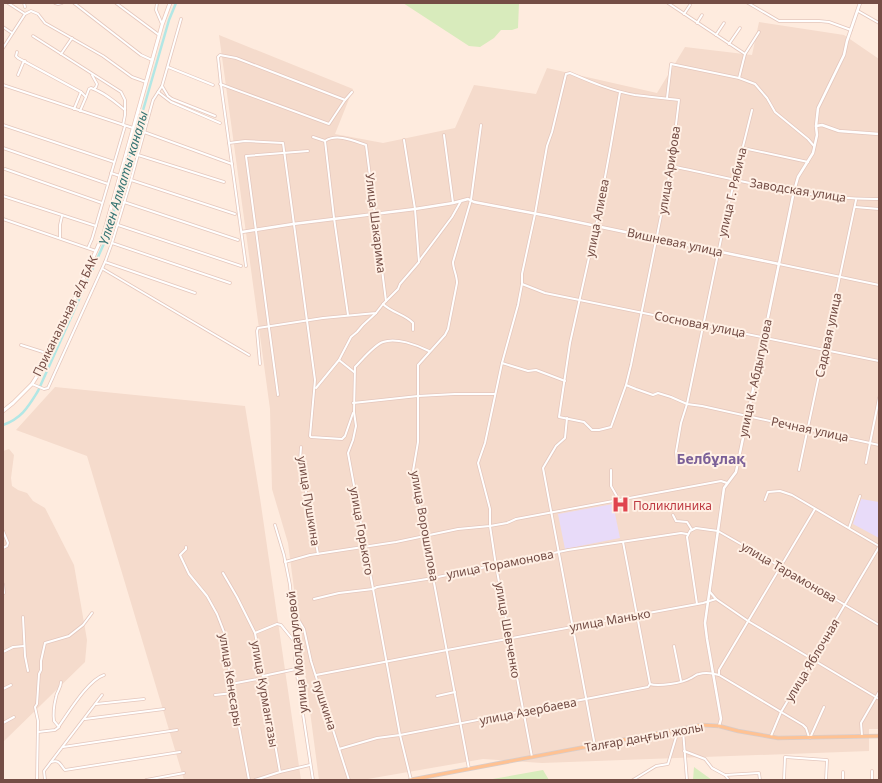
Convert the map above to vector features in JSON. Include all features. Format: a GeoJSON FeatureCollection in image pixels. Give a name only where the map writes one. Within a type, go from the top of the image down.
{"type":"FeatureCollection","features":[{"type":"Feature","properties":{"kind":"main road","name":"Приканальная а/д БАК"},"geometry":{"type":"LineString","coordinates":[[3,411],[32,384],[49,355],[104,233],[162,25],[170,3]]}},
{"type":"Feature","properties":{"kind":"main road","name":"Талғар даңғыл жолы"},"geometry":{"type":"LineString","coordinates":[[410,780],[702,725],[719,726],[770,737],[810,738],[879,736]]}},
{"type":"Feature","properties":{"kind":"street"},"geometry":{"type":"LineString","coordinates":[[8,3],[25,14]]}},
{"type":"Feature","properties":{"kind":"street"},"geometry":{"type":"LineString","coordinates":[[24,3],[25,7]]}},
{"type":"Feature","properties":{"kind":"street"},"geometry":{"type":"LineString","coordinates":[[55,3],[62,3]]}},
{"type":"Feature","properties":{"kind":"street"},"geometry":{"type":"LineString","coordinates":[[74,3],[141,55],[152,60]]}},
{"type":"Feature","properties":{"kind":"street"},"geometry":{"type":"LineString","coordinates":[[116,3],[160,35]]}},
{"type":"Feature","properties":{"kind":"street"},"geometry":{"type":"LineString","coordinates":[[157,3],[156,10],[162,25]]}},
{"type":"Feature","properties":{"kind":"street"},"geometry":{"type":"LineString","coordinates":[[669,3],[745,54]]}},
{"type":"Feature","properties":{"kind":"street"},"geometry":{"type":"LineString","coordinates":[[748,3],[779,20],[829,22],[851,30]]}},
{"type":"Feature","properties":{"kind":"street","name":"улица К. Абдыгулова"},"geometry":{"type":"LineString","coordinates":[[719,726],[721,719],[706,639],[705,623],[724,488],[736,472],[794,192],[798,178],[813,153],[818,135],[816,126],[818,108],[844,56],[860,3]]}},
{"type":"Feature","properties":{"kind":"street"},"geometry":{"type":"LineString","coordinates":[[684,14],[690,5]]}},
{"type":"Feature","properties":{"kind":"street"},"geometry":{"type":"LineString","coordinates":[[3,48],[25,14],[32,11],[38,14],[45,23],[103,56],[132,77],[146,82]]}},
{"type":"Feature","properties":{"kind":"street"},"geometry":{"type":"LineString","coordinates":[[858,11],[879,23]]}},
{"type":"Feature","properties":{"kind":"street"},"geometry":{"type":"LineString","coordinates":[[697,23],[702,15]]}},
{"type":"Feature","properties":{"kind":"street"},"geometry":{"type":"LineString","coordinates":[[32,384],[44,389],[48,388],[105,262],[118,225],[153,100],[162,86],[181,19]]}},
{"type":"Feature","properties":{"kind":"street"},"geometry":{"type":"LineString","coordinates":[[716,35],[724,23]]}},
{"type":"Feature","properties":{"kind":"street"},"geometry":{"type":"LineString","coordinates":[[3,27],[12,33]]}},
{"type":"Feature","properties":{"kind":"street"},"geometry":{"type":"LineString","coordinates":[[729,44],[740,28]]}},
{"type":"Feature","properties":{"kind":"street"},"geometry":{"type":"LineString","coordinates":[[739,78],[745,54],[759,32]]}},
{"type":"Feature","properties":{"kind":"street"},"geometry":{"type":"LineString","coordinates":[[32,36],[121,92],[125,100],[124,125],[96,226],[88,248]]}},
{"type":"Feature","properties":{"kind":"street"},"geometry":{"type":"LineString","coordinates":[[61,54],[72,38]]}},
{"type":"Feature","properties":{"kind":"street"},"geometry":{"type":"LineString","coordinates":[[17,52],[16,56],[81,92],[86,97]]}},
{"type":"Feature","properties":{"kind":"street"},"geometry":{"type":"LineString","coordinates":[[246,266],[220,84],[218,58],[220,55],[224,55],[236,58],[345,100]]}},
{"type":"Feature","properties":{"kind":"street"},"geometry":{"type":"LineString","coordinates":[[18,75],[25,61]]}},
{"type":"Feature","properties":{"kind":"street"},"geometry":{"type":"LineString","coordinates":[[620,92],[641,96],[667,98],[671,64],[739,78],[755,84],[776,112],[808,139],[815,147]]}},
{"type":"Feature","properties":{"kind":"street"},"geometry":{"type":"LineString","coordinates":[[168,67],[213,85]]}},
{"type":"Feature","properties":{"kind":"street","name":"улица Шевченко"},"geometry":{"type":"LineString","coordinates":[[532,757],[496,566],[490,526],[490,509],[478,463],[488,433],[502,363],[518,305],[522,284],[522,274],[535,214],[547,146],[552,132],[566,74],[570,73],[620,92]]}},
{"type":"Feature","properties":{"kind":"street"},"geometry":{"type":"LineString","coordinates":[[92,74],[97,86],[94,89]]}},
{"type":"Feature","properties":{"kind":"street"},"geometry":{"type":"LineString","coordinates":[[220,84],[329,124],[352,92]]}},
{"type":"Feature","properties":{"kind":"street"},"geometry":{"type":"LineString","coordinates":[[3,85],[80,112],[133,128]]}},
{"type":"Feature","properties":{"kind":"street"},"geometry":{"type":"LineString","coordinates":[[162,86],[168,96],[172,99],[215,116]]}},
{"type":"Feature","properties":{"kind":"street"},"geometry":{"type":"LineString","coordinates":[[80,112],[89,89],[94,89],[125,110]]}},
{"type":"Feature","properties":{"kind":"street"},"geometry":{"type":"LineString","coordinates":[[74,109],[81,92]]}},
{"type":"Feature","properties":{"kind":"street"},"geometry":{"type":"LineString","coordinates":[[158,92],[171,102],[220,123]]}},
{"type":"Feature","properties":{"kind":"street","name":"улица Алиева"},"geometry":{"type":"LineString","coordinates":[[567,418],[559,417],[570,343],[596,226],[620,92]]}},
{"type":"Feature","properties":{"kind":"street","name":"улица Арифова"},"geometry":{"type":"LineString","coordinates":[[567,418],[584,422],[592,430],[599,430],[611,426],[626,385],[671,166],[679,100],[667,98]]}},
{"type":"Feature","properties":{"kind":"street","name":"улица Г. Рябича"},"geometry":{"type":"LineString","coordinates":[[676,462],[676,452],[681,423],[687,404],[718,251],[734,179],[752,110]]}},
{"type":"Feature","properties":{"kind":"street"},"geometry":{"type":"LineString","coordinates":[[3,125],[114,162]]}},
{"type":"Feature","properties":{"kind":"street","name":"улица Ворошилова"},"geometry":{"type":"LineString","coordinates":[[469,769],[413,471],[418,442],[418,365],[445,335],[448,329],[457,283],[457,275],[453,262],[471,200],[481,125]]}},
{"type":"Feature","properties":{"kind":"street"},"geometry":{"type":"LineString","coordinates":[[816,126],[822,125],[839,131],[879,134]]}},
{"type":"Feature","properties":{"kind":"street"},"geometry":{"type":"LineString","coordinates":[[144,132],[232,164]]}},
{"type":"Feature","properties":{"kind":"street"},"geometry":{"type":"LineString","coordinates":[[444,135],[453,203]]}},
{"type":"Feature","properties":{"kind":"street"},"geometry":{"type":"LineString","coordinates":[[313,137],[326,141],[334,218],[348,315]]}},
{"type":"Feature","properties":{"kind":"street","name":"Улица Шакарима"},"geometry":{"type":"LineString","coordinates":[[326,141],[329,139],[339,138],[366,145],[386,301]]}},
{"type":"Feature","properties":{"kind":"street"},"geometry":{"type":"LineString","coordinates":[[404,140],[415,209],[419,262]]}},
{"type":"Feature","properties":{"kind":"street"},"geometry":{"type":"LineString","coordinates":[[229,143],[245,141],[284,143],[293,224],[308,321],[315,380],[310,436],[342,439],[345,436],[354,412]]}},
{"type":"Feature","properties":{"kind":"street"},"geometry":{"type":"LineString","coordinates":[[3,148],[108,184]]}},
{"type":"Feature","properties":{"kind":"street"},"geometry":{"type":"LineString","coordinates":[[742,148],[808,162]]}},
{"type":"Feature","properties":{"kind":"street"},"geometry":{"type":"LineString","coordinates":[[278,395],[246,156],[308,151]]}},
{"type":"Feature","properties":{"kind":"street"},"geometry":{"type":"LineString","coordinates":[[138,155],[224,182]]}},
{"type":"Feature","properties":{"kind":"street","name":"Заводская улица"},"geometry":{"type":"LineString","coordinates":[[671,166],[794,192],[856,200],[879,199]]}},
{"type":"Feature","properties":{"kind":"street"},"geometry":{"type":"LineString","coordinates":[[5,169],[102,203]]}},
{"type":"Feature","properties":{"kind":"street"},"geometry":{"type":"LineString","coordinates":[[111,172],[120,176]]}},
{"type":"Feature","properties":{"kind":"street"},"geometry":{"type":"LineString","coordinates":[[131,180],[235,214]]}},
{"type":"Feature","properties":{"kind":"street"},"geometry":{"type":"LineString","coordinates":[[3,196],[96,226]]}},
{"type":"Feature","properties":{"kind":"street","name":"Вишневая улица"},"geometry":{"type":"LineString","coordinates":[[242,232],[334,218],[415,209],[468,199],[474,202],[879,284]]}},
{"type":"Feature","properties":{"kind":"street"},"geometry":{"type":"LineString","coordinates":[[315,389],[339,360],[350,337],[376,313],[398,289],[400,284],[419,262],[452,217],[462,200]]}},
{"type":"Feature","properties":{"kind":"street","name":"Садовая улица"},"geometry":{"type":"LineString","coordinates":[[799,470],[809,429],[856,200]]}},
{"type":"Feature","properties":{"kind":"street"},"geometry":{"type":"LineString","coordinates":[[124,202],[238,240]]}},
{"type":"Feature","properties":{"kind":"street","name":"Заводская улица"},"geometry":{"type":"LineString","coordinates":[[855,207],[879,209]]}},
{"type":"Feature","properties":{"kind":"street"},"geometry":{"type":"LineString","coordinates":[[60,238],[60,224],[62,216]]}},
{"type":"Feature","properties":{"kind":"street"},"geometry":{"type":"LineString","coordinates":[[3,218],[96,251]]}},
{"type":"Feature","properties":{"kind":"street"},"geometry":{"type":"LineString","coordinates":[[118,225],[241,266]]}},
{"type":"Feature","properties":{"kind":"street"},"geometry":{"type":"LineString","coordinates":[[112,243],[230,283]]}},
{"type":"Feature","properties":{"kind":"street"},"geometry":{"type":"LineString","coordinates":[[105,262],[195,293]]}},
{"type":"Feature","properties":{"kind":"street"},"geometry":{"type":"LineString","coordinates":[[102,269],[249,355]]}},
{"type":"Feature","properties":{"kind":"street","name":"Сосновая улица"},"geometry":{"type":"LineString","coordinates":[[522,284],[545,293],[879,361]]}},
{"type":"Feature","properties":{"kind":"street"},"geometry":{"type":"LineString","coordinates":[[383,304],[398,315],[408,317],[413,323],[413,330]]}},
{"type":"Feature","properties":{"kind":"street"},"geometry":{"type":"LineString","coordinates":[[260,364],[258,328],[348,315],[376,313]]}},
{"type":"Feature","properties":{"kind":"street"},"geometry":{"type":"LineString","coordinates":[[339,360],[354,372],[355,367],[376,346],[383,342],[389,341],[405,342],[429,351]]}},
{"type":"Feature","properties":{"kind":"street"},"geometry":{"type":"LineString","coordinates":[[21,345],[49,355]]}},
{"type":"Feature","properties":{"kind":"street"},"geometry":{"type":"LineString","coordinates":[[502,363],[528,371],[536,370],[565,381]]}},
{"type":"Feature","properties":{"kind":"street","name":"улица Горького"},"geometry":{"type":"LineString","coordinates":[[354,372],[353,403],[356,433],[348,453],[348,457],[400,735],[410,780]]}},
{"type":"Feature","properties":{"kind":"street","name":"Речная улица"},"geometry":{"type":"LineString","coordinates":[[626,385],[654,394],[658,393],[671,397],[687,404],[879,445]]}},
{"type":"Feature","properties":{"kind":"street"},"geometry":{"type":"LineString","coordinates":[[353,403],[418,396],[495,394]]}},
{"type":"Feature","properties":{"kind":"street"},"geometry":{"type":"LineString","coordinates":[[866,463],[879,398]]}},
{"type":"Feature","properties":{"kind":"street"},"geometry":{"type":"LineString","coordinates":[[567,418],[565,438],[556,446],[543,468],[595,746]]}},
{"type":"Feature","properties":{"kind":"street","name":"улица Пушкина"},"geometry":{"type":"LineString","coordinates":[[301,447],[300,461],[318,554]]}},
{"type":"Feature","properties":{"kind":"street"},"geometry":{"type":"LineString","coordinates":[[611,470],[611,486],[619,500]]}},
{"type":"Feature","properties":{"kind":"street"},"geometry":{"type":"LineString","coordinates":[[285,562],[318,554],[396,542],[426,535],[507,523],[516,519],[699,484],[721,481],[727,483]]}},
{"type":"Feature","properties":{"kind":"street"},"geometry":{"type":"LineString","coordinates":[[765,500],[768,492],[780,491],[792,495],[879,546]]}},
{"type":"Feature","properties":{"kind":"street"},"geometry":{"type":"LineString","coordinates":[[849,528],[860,496]]}},
{"type":"Feature","properties":{"kind":"street"},"geometry":{"type":"LineString","coordinates":[[719,675],[719,670],[815,509]]}},
{"type":"Feature","properties":{"kind":"street"},"geometry":{"type":"LineString","coordinates":[[673,515],[676,521],[687,522],[692,530],[687,534],[687,541],[698,604]]}},
{"type":"Feature","properties":{"kind":"street","name":"улица Молдагуловой"},"geometry":{"type":"LineString","coordinates":[[275,526],[290,585],[296,669],[313,780]]}},
{"type":"Feature","properties":{"kind":"street","name":"улица Тарамонова"},"geometry":{"type":"LineString","coordinates":[[692,530],[696,528],[718,532],[781,567],[879,625]]}},
{"type":"Feature","properties":{"kind":"street"},"geometry":{"type":"LineString","coordinates":[[3,533],[8,543],[7,546],[3,548]]}},
{"type":"Feature","properties":{"kind":"street","name":"улица Торамонова"},"geometry":{"type":"LineString","coordinates":[[314,599],[339,593],[373,589],[377,587],[433,578],[558,553],[681,533],[687,534]]}},
{"type":"Feature","properties":{"kind":"street"},"geometry":{"type":"LineString","coordinates":[[623,542],[650,684]]}},
{"type":"Feature","properties":{"kind":"street","name":"улица Яблочная"},"geometry":{"type":"LineString","coordinates":[[770,737],[781,712],[879,546]]}},
{"type":"Feature","properties":{"kind":"street","name":"улица Кенесары"},"geometry":{"type":"LineString","coordinates":[[186,547],[180,555],[184,565],[217,614],[224,632],[231,684],[249,780]]}},
{"type":"Feature","properties":{"kind":"street","name":"улица Курмангазы"},"geometry":{"type":"LineString","coordinates":[[223,573],[255,633],[266,701],[280,772]]}},
{"type":"Feature","properties":{"kind":"street"},"geometry":{"type":"LineString","coordinates":[[3,584],[4,593]]}},
{"type":"Feature","properties":{"kind":"street"},"geometry":{"type":"LineString","coordinates":[[710,592],[716,599],[748,620],[879,699]]}},
{"type":"Feature","properties":{"kind":"street","name":"улица Манько"},"geometry":{"type":"LineString","coordinates":[[316,675],[698,604],[716,599]]}},
{"type":"Feature","properties":{"kind":"street","name":"пушкина"},"geometry":{"type":"LineString","coordinates":[[292,608],[304,629],[308,649],[349,780]]}},
{"type":"Feature","properties":{"kind":"street"},"geometry":{"type":"LineString","coordinates":[[37,780],[38,721],[35,707],[37,704],[41,661],[45,643],[69,636],[83,625],[92,613]]}},
{"type":"Feature","properties":{"kind":"street"},"geometry":{"type":"LineString","coordinates":[[23,617],[24,646],[28,671]]}},
{"type":"Feature","properties":{"kind":"street"},"geometry":{"type":"LineString","coordinates":[[255,633],[277,624],[281,625],[294,642]]}},
{"type":"Feature","properties":{"kind":"street"},"geometry":{"type":"LineString","coordinates":[[3,652],[13,647],[24,646]]}},
{"type":"Feature","properties":{"kind":"street"},"geometry":{"type":"LineString","coordinates":[[674,646],[681,681]]}},
{"type":"Feature","properties":{"kind":"street"},"geometry":{"type":"LineString","coordinates":[[231,684],[296,669]]}},
{"type":"Feature","properties":{"kind":"street"},"geometry":{"type":"LineString","coordinates":[[713,673],[719,675],[804,726],[810,738]]}},
{"type":"Feature","properties":{"kind":"street","name":"улица Азербаева"},"geometry":{"type":"LineString","coordinates":[[339,749],[377,738],[586,700],[648,687],[650,684],[655,686],[690,679],[698,674],[713,673]]}},
{"type":"Feature","properties":{"kind":"street"},"geometry":{"type":"LineString","coordinates":[[38,732],[58,729],[76,701],[96,679],[104,675]]}},
{"type":"Feature","properties":{"kind":"street"},"geometry":{"type":"LineString","coordinates":[[59,726],[54,721],[53,716],[56,696],[61,686],[61,682]]}},
{"type":"Feature","properties":{"kind":"street"},"geometry":{"type":"LineString","coordinates":[[3,688],[11,685]]}},
{"type":"Feature","properties":{"kind":"street"},"geometry":{"type":"LineString","coordinates":[[437,696],[455,692]]}},
{"type":"Feature","properties":{"kind":"street"},"geometry":{"type":"LineString","coordinates":[[862,736],[861,723],[879,692]]}},
{"type":"Feature","properties":{"kind":"street"},"geometry":{"type":"LineString","coordinates":[[215,695],[233,693]]}},
{"type":"Feature","properties":{"kind":"street"},"geometry":{"type":"LineString","coordinates":[[44,780],[44,771],[102,695]]}},
{"type":"Feature","properties":{"kind":"street"},"geometry":{"type":"LineString","coordinates":[[96,704],[144,699]]}},
{"type":"Feature","properties":{"kind":"street"},"geometry":{"type":"LineString","coordinates":[[810,738],[824,707]]}},
{"type":"Feature","properties":{"kind":"street"},"geometry":{"type":"LineString","coordinates":[[84,719],[164,709]]}},
{"type":"Feature","properties":{"kind":"street"},"geometry":{"type":"LineString","coordinates":[[3,723],[14,717]]}},
{"type":"Feature","properties":{"kind":"street"},"geometry":{"type":"LineString","coordinates":[[683,729],[687,780]]}},
{"type":"Feature","properties":{"kind":"street"},"geometry":{"type":"LineString","coordinates":[[633,780],[656,766],[668,764],[678,734],[683,729]]}},
{"type":"Feature","properties":{"kind":"street"},"geometry":{"type":"LineString","coordinates":[[63,747],[177,730]]}},
{"type":"Feature","properties":{"kind":"street"},"geometry":{"type":"LineString","coordinates":[[684,751],[705,759],[712,768],[725,775],[729,780]]}},
{"type":"Feature","properties":{"kind":"street"},"geometry":{"type":"LineString","coordinates":[[51,762],[57,760],[59,761],[65,770],[180,752]]}},
{"type":"Feature","properties":{"kind":"street"},"geometry":{"type":"LineString","coordinates":[[784,780],[785,757],[827,760],[826,780]]}},
{"type":"Feature","properties":{"kind":"street"},"geometry":{"type":"LineString","coordinates":[[255,780],[310,765]]}},
{"type":"Feature","properties":{"kind":"street"},"geometry":{"type":"LineString","coordinates":[[872,771],[872,780]]}},
{"type":"Feature","properties":{"kind":"street"},"geometry":{"type":"LineString","coordinates":[[843,772],[843,780]]}},
{"type":"Feature","properties":{"kind":"street"},"geometry":{"type":"LineString","coordinates":[[725,775],[759,773],[760,780]]}},
{"type":"Feature","properties":{"kind":"street"},"geometry":{"type":"LineString","coordinates":[[146,780],[184,774]]}},
{"type":"Feature","properties":{"kind":"shaded area","name":"Белбұлақ"},"geometry":{"type":"Polygon","coordinates":[[[759,22],[844,35],[879,59],[879,729],[869,729],[869,751],[542,763],[483,759],[362,780],[319,780],[288,543],[272,489],[270,409],[219,35],[353,89],[335,134],[383,143],[455,128],[474,85],[536,94],[547,68],[657,93],[685,47],[752,55],[759,22]]]}},
{"type":"Feature","properties":{"kind":"shaded area"},"geometry":{"type":"Polygon","coordinates":[[[55,387],[245,406],[260,498],[301,780],[184,780],[87,456],[16,430],[55,387]]]}},
{"type":"Feature","properties":{"kind":"shaded area"},"geometry":{"type":"Polygon","coordinates":[[[9,449],[14,455],[11,478],[12,486],[27,493],[33,501],[45,508],[74,565],[87,640],[85,662],[3,742],[3,451],[9,449]]]}},
{"type":"Feature","properties":{"kind":"shaded area"},"geometry":{"type":"Polygon","coordinates":[[[861,499],[879,502],[879,538],[853,524],[861,499]]]}},
{"type":"Feature","properties":{"kind":"shaded area"},"geometry":{"type":"Polygon","coordinates":[[[613,504],[620,538],[565,549],[558,514],[613,504]]]}},
{"type":"Feature","properties":{"kind":"green space"},"geometry":{"type":"Polygon","coordinates":[[[403,3],[519,3],[518,28],[512,30],[501,30],[494,38],[480,47],[469,46],[403,3]]]}},
{"type":"Feature","properties":{"kind":"green space"},"geometry":{"type":"Polygon","coordinates":[[[694,767],[712,780],[693,780],[694,767]]]}},
{"type":"Feature","properties":{"kind":"green space"},"geometry":{"type":"Polygon","coordinates":[[[543,770],[549,780],[487,780],[543,770]]]}},
{"type":"Feature","properties":{"kind":"waterway","name":"Үлкен Алматы каналы"},"geometry":{"type":"LineString","coordinates":[[3,425],[20,415],[28,407],[38,391],[106,239],[169,20],[176,3]]}},
{"type":"Feature","properties":{"kind":"place","name":"Поликлиника"},"geometry":{"type":"Point","coordinates":[620,505]}},
{"type":"Feature","properties":{"kind":"district","name":"Белбұлақ"},"geometry":{"type":"Point","coordinates":[711,458]}}]}
